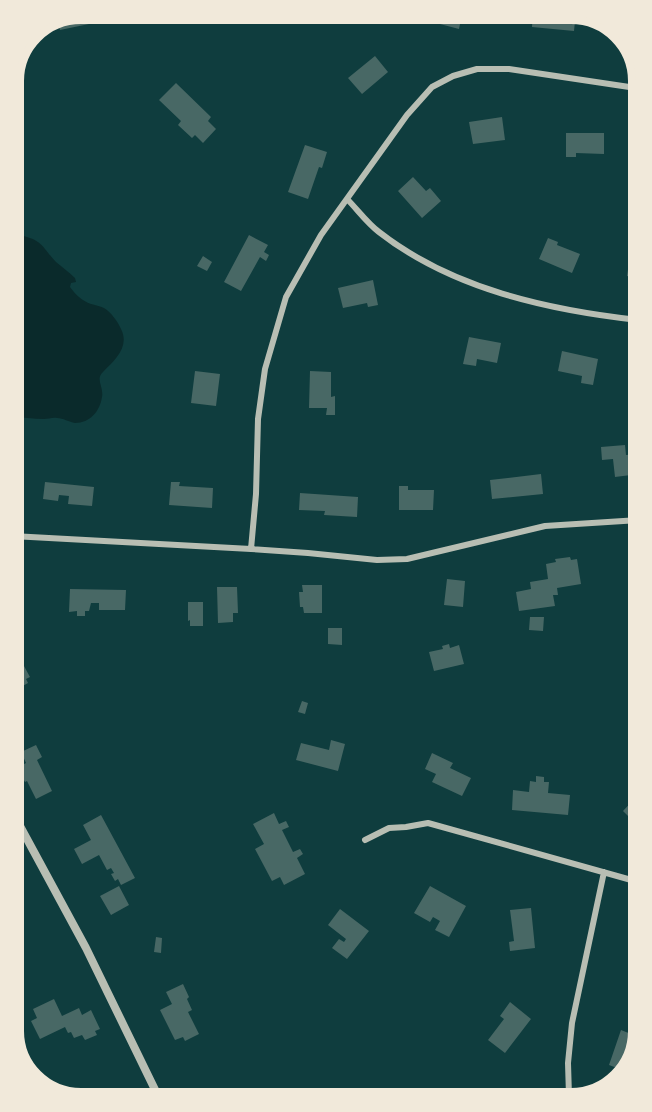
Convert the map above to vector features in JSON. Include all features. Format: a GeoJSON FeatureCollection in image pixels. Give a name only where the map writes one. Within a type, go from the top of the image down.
{"type":"FeatureCollection","features":[{"type":"Feature","properties":{"kind":"street"},"geometry":{"type":"LineString","coordinates":[[250,549],[256,495],[258,419],[265,369],[286,297],[321,236],[406,115],[432,87],[453,76],[477,69],[509,69],[632,87]]}},
{"type":"Feature","properties":{"kind":"street"},"geometry":{"type":"LineString","coordinates":[[347,198],[377,231],[419,260],[460,279],[549,306],[632,319]]}},
{"type":"Feature","properties":{"kind":"street"},"geometry":{"type":"LineString","coordinates":[[20,536],[250,549],[377,560],[407,559],[545,526],[632,520]]}},
{"type":"Feature","properties":{"kind":"street"},"geometry":{"type":"LineString","coordinates":[[365,840],[389,828],[428,823],[632,880]]}},
{"type":"Feature","properties":{"kind":"street"},"geometry":{"type":"LineString","coordinates":[[20,826],[86,948],[156,1092]]}},
{"type":"Feature","properties":{"kind":"street"},"geometry":{"type":"LineString","coordinates":[[568,1092],[572,1023],[604,872]]}},
{"type":"Feature","properties":{"kind":"water"},"geometry":{"type":"Polygon","coordinates":[[[20,235],[41,245],[75,278],[76,282],[71,283],[70,287],[79,297],[102,307],[114,317],[121,329],[124,342],[120,353],[100,377],[101,402],[90,418],[75,423],[55,418],[20,418],[20,235]]]}},
{"type":"Feature","properties":{"kind":"building"},"geometry":{"type":"Polygon","coordinates":[[[88,20],[89,24],[60,30],[58,24],[88,20]]]}},
{"type":"Feature","properties":{"kind":"building"},"geometry":{"type":"Polygon","coordinates":[[[425,20],[461,20],[459,29],[425,20]]]}},
{"type":"Feature","properties":{"kind":"building"},"geometry":{"type":"Polygon","coordinates":[[[532,20],[575,20],[574,31],[532,27],[532,20]]]}},
{"type":"Feature","properties":{"kind":"building"},"geometry":{"type":"Polygon","coordinates":[[[375,56],[388,72],[362,94],[348,78],[375,56]]]}},
{"type":"Feature","properties":{"kind":"building"},"geometry":{"type":"Polygon","coordinates":[[[176,83],[211,117],[208,121],[216,129],[203,143],[195,135],[192,138],[178,125],[181,121],[159,100],[176,83]]]}},
{"type":"Feature","properties":{"kind":"building"},"geometry":{"type":"Polygon","coordinates":[[[502,117],[505,140],[473,144],[469,122],[502,117]]]}},
{"type":"Feature","properties":{"kind":"building"},"geometry":{"type":"Polygon","coordinates":[[[566,133],[604,133],[604,154],[576,153],[576,157],[566,157],[566,133]]]}},
{"type":"Feature","properties":{"kind":"building"},"geometry":{"type":"Polygon","coordinates":[[[305,145],[327,152],[308,199],[288,192],[305,145]]]}},
{"type":"Feature","properties":{"kind":"building"},"geometry":{"type":"Polygon","coordinates":[[[413,177],[426,191],[430,188],[441,201],[422,218],[398,191],[413,177]]]}},
{"type":"Feature","properties":{"kind":"building"},"geometry":{"type":"Polygon","coordinates":[[[249,235],[268,245],[264,252],[269,255],[266,261],[260,257],[241,291],[224,282],[249,235]]]}},
{"type":"Feature","properties":{"kind":"building"},"geometry":{"type":"Polygon","coordinates":[[[548,238],[558,242],[557,245],[580,254],[572,273],[539,259],[548,238]]]}},
{"type":"Feature","properties":{"kind":"building"},"geometry":{"type":"Polygon","coordinates":[[[203,256],[212,262],[207,271],[197,266],[203,256]]]}},
{"type":"Feature","properties":{"kind":"building"},"geometry":{"type":"Polygon","coordinates":[[[630,256],[632,256],[632,277],[627,276],[630,256]]]}},
{"type":"Feature","properties":{"kind":"building"},"geometry":{"type":"Polygon","coordinates":[[[373,280],[378,305],[368,307],[367,303],[343,308],[338,288],[373,280]]]}},
{"type":"Feature","properties":{"kind":"building"},"geometry":{"type":"Polygon","coordinates":[[[469,337],[501,343],[497,363],[477,359],[476,366],[463,364],[469,337]]]}},
{"type":"Feature","properties":{"kind":"building"},"geometry":{"type":"Polygon","coordinates":[[[562,351],[598,359],[593,385],[581,383],[582,376],[558,371],[562,351]]]}},
{"type":"Feature","properties":{"kind":"building"},"geometry":{"type":"Polygon","coordinates":[[[195,371],[220,374],[216,406],[191,403],[195,371]]]}},
{"type":"Feature","properties":{"kind":"building"},"geometry":{"type":"Polygon","coordinates":[[[310,371],[331,372],[331,397],[335,396],[335,415],[326,415],[327,408],[309,408],[310,371]]]}},
{"type":"Feature","properties":{"kind":"building"},"geometry":{"type":"Polygon","coordinates":[[[625,445],[626,455],[632,455],[632,475],[615,477],[613,459],[602,460],[601,447],[625,445]]]}},
{"type":"Feature","properties":{"kind":"building"},"geometry":{"type":"Polygon","coordinates":[[[541,474],[543,494],[492,499],[490,480],[541,474]]]}},
{"type":"Feature","properties":{"kind":"building"},"geometry":{"type":"Polygon","coordinates":[[[45,482],[94,487],[92,506],[68,504],[69,496],[59,495],[58,501],[43,499],[45,482]]]}},
{"type":"Feature","properties":{"kind":"building"},"geometry":{"type":"Polygon","coordinates":[[[171,482],[180,482],[179,486],[213,488],[212,508],[169,505],[171,482]]]}},
{"type":"Feature","properties":{"kind":"building"},"geometry":{"type":"Polygon","coordinates":[[[399,486],[408,486],[408,490],[434,490],[433,510],[399,510],[399,486]]]}},
{"type":"Feature","properties":{"kind":"building"},"geometry":{"type":"Polygon","coordinates":[[[300,493],[358,497],[357,517],[324,515],[325,511],[299,510],[300,493]]]}},
{"type":"Feature","properties":{"kind":"building"},"geometry":{"type":"Polygon","coordinates":[[[570,557],[571,560],[577,559],[581,584],[557,588],[558,595],[553,595],[555,606],[519,611],[516,592],[531,589],[530,582],[548,579],[546,564],[556,562],[555,559],[570,557]]]}},
{"type":"Feature","properties":{"kind":"building"},"geometry":{"type":"Polygon","coordinates":[[[447,579],[465,581],[463,607],[444,605],[447,579]]]}},
{"type":"Feature","properties":{"kind":"building"},"geometry":{"type":"Polygon","coordinates":[[[302,585],[322,585],[322,613],[304,613],[303,607],[300,607],[299,592],[303,592],[302,585]]]}},
{"type":"Feature","properties":{"kind":"building"},"geometry":{"type":"Polygon","coordinates":[[[217,587],[237,587],[238,613],[233,613],[233,622],[218,623],[217,587]]]}},
{"type":"Feature","properties":{"kind":"building"},"geometry":{"type":"Polygon","coordinates":[[[70,589],[126,590],[125,610],[99,610],[99,603],[91,603],[89,611],[85,611],[85,616],[77,616],[77,611],[69,612],[70,589]]]}},
{"type":"Feature","properties":{"kind":"building"},"geometry":{"type":"Polygon","coordinates":[[[188,602],[203,602],[203,626],[190,626],[188,602]]]}},
{"type":"Feature","properties":{"kind":"building"},"geometry":{"type":"Polygon","coordinates":[[[530,617],[544,617],[543,631],[529,630],[530,617]]]}},
{"type":"Feature","properties":{"kind":"building"},"geometry":{"type":"Polygon","coordinates":[[[328,628],[342,628],[342,645],[328,644],[328,628]]]}},
{"type":"Feature","properties":{"kind":"building"},"geometry":{"type":"Polygon","coordinates":[[[449,644],[450,648],[459,645],[464,664],[434,671],[429,652],[443,649],[442,646],[449,644]]]}},
{"type":"Feature","properties":{"kind":"building"},"geometry":{"type":"Polygon","coordinates":[[[24,666],[30,677],[26,679],[28,683],[20,688],[20,669],[24,666]]]}},
{"type":"Feature","properties":{"kind":"building"},"geometry":{"type":"Polygon","coordinates":[[[302,701],[308,703],[305,714],[298,712],[302,701]]]}},
{"type":"Feature","properties":{"kind":"building"},"geometry":{"type":"Polygon","coordinates":[[[331,740],[345,744],[338,771],[296,760],[301,743],[329,750],[331,740]]]}},
{"type":"Feature","properties":{"kind":"building"},"geometry":{"type":"Polygon","coordinates":[[[36,745],[42,757],[37,760],[52,791],[36,799],[27,781],[25,782],[20,773],[20,766],[26,763],[21,752],[36,745]]]}},
{"type":"Feature","properties":{"kind":"building"},"geometry":{"type":"Polygon","coordinates":[[[432,753],[453,763],[450,768],[471,778],[462,796],[432,782],[436,774],[425,769],[432,753]]]}},
{"type":"Feature","properties":{"kind":"building"},"geometry":{"type":"Polygon","coordinates":[[[536,776],[544,777],[544,782],[549,782],[548,793],[570,795],[568,815],[512,810],[513,790],[529,792],[530,781],[536,782],[536,776]]]}},
{"type":"Feature","properties":{"kind":"building"},"geometry":{"type":"Polygon","coordinates":[[[632,801],[632,820],[623,811],[632,801]]]}},
{"type":"Feature","properties":{"kind":"building"},"geometry":{"type":"Polygon","coordinates":[[[274,813],[279,824],[286,821],[289,827],[282,830],[293,852],[300,849],[303,854],[297,858],[305,874],[284,885],[280,877],[272,881],[255,849],[264,844],[253,824],[274,813]]]}},
{"type":"Feature","properties":{"kind":"building"},"geometry":{"type":"Polygon","coordinates":[[[101,815],[135,878],[121,885],[118,879],[115,881],[111,868],[107,870],[99,855],[82,864],[74,849],[91,840],[83,825],[101,815]]]}},
{"type":"Feature","properties":{"kind":"building"},"geometry":{"type":"Polygon","coordinates":[[[119,886],[129,905],[111,915],[100,896],[119,886]]]}},
{"type":"Feature","properties":{"kind":"building"},"geometry":{"type":"Polygon","coordinates":[[[430,886],[466,906],[449,937],[435,930],[440,921],[433,917],[430,922],[414,913],[430,886]]]}},
{"type":"Feature","properties":{"kind":"building"},"geometry":{"type":"Polygon","coordinates":[[[531,908],[535,948],[510,951],[509,942],[514,941],[510,910],[531,908]]]}},
{"type":"Feature","properties":{"kind":"building"},"geometry":{"type":"Polygon","coordinates":[[[340,909],[369,931],[347,959],[332,948],[339,939],[344,942],[346,939],[328,925],[340,909]]]}},
{"type":"Feature","properties":{"kind":"building"},"geometry":{"type":"Polygon","coordinates":[[[156,937],[162,938],[161,953],[154,952],[156,937]]]}},
{"type":"Feature","properties":{"kind":"building"},"geometry":{"type":"Polygon","coordinates":[[[183,984],[192,1010],[188,1012],[199,1034],[185,1041],[183,1037],[175,1040],[160,1010],[172,1004],[166,992],[183,984]]]}},
{"type":"Feature","properties":{"kind":"building"},"geometry":{"type":"Polygon","coordinates":[[[54,999],[62,1016],[79,1008],[82,1015],[91,1010],[100,1029],[95,1031],[97,1035],[85,1040],[82,1035],[74,1038],[65,1027],[40,1039],[31,1021],[37,1018],[33,1009],[54,999]]]}},
{"type":"Feature","properties":{"kind":"building"},"geometry":{"type":"Polygon","coordinates":[[[510,1002],[531,1019],[505,1053],[488,1040],[504,1019],[500,1016],[510,1002]]]}},
{"type":"Feature","properties":{"kind":"building"},"geometry":{"type":"Polygon","coordinates":[[[621,1030],[632,1034],[628,1055],[620,1069],[609,1065],[621,1030]]]}}]}
